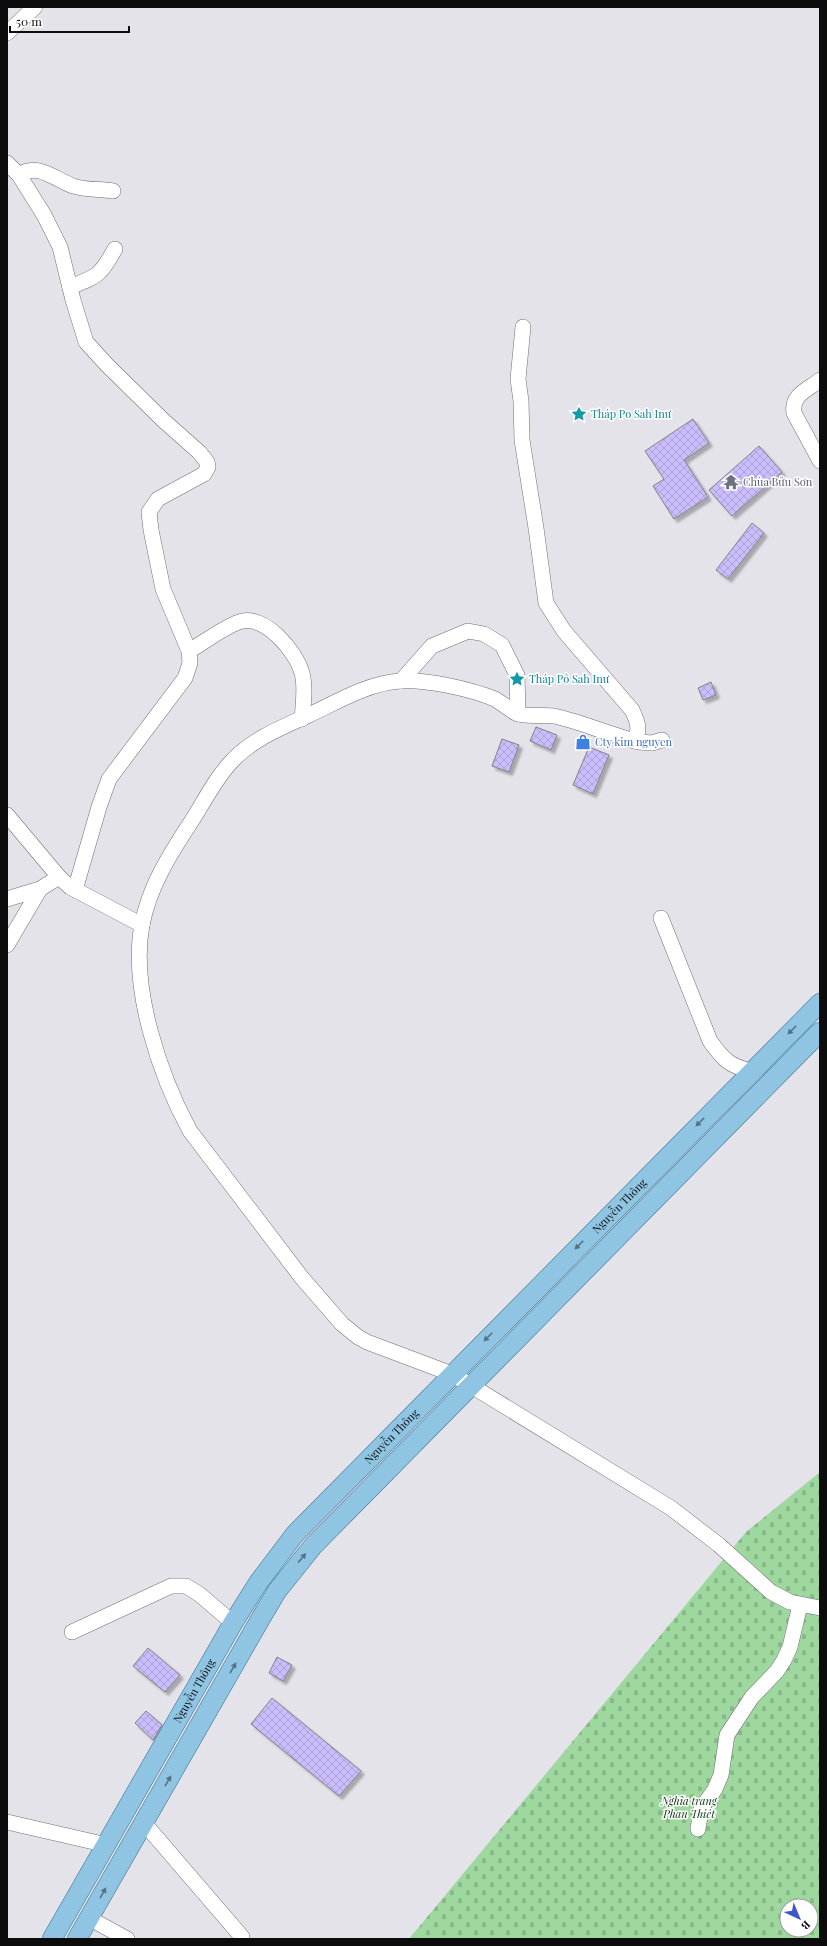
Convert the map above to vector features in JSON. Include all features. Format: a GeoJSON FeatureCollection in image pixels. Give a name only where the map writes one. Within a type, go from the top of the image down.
{"type":"FeatureCollection","features":[{"type":"Feature","properties":{"kind":"main road","name":"Nguyễn Thông"},"geometry":{"type":"LineString","coordinates":[[52,1939],[233,1623],[258,1582],[295,1534],[751,1071],[820,1003]]}},
{"type":"Feature","properties":{"kind":"main road","name":"Nguyễn Thông"},"geometry":{"type":"LineString","coordinates":[[77,1939],[261,1618],[293,1570],[312,1546],[820,1032]]}},
{"type":"Feature","properties":{"kind":"street"},"geometry":{"type":"LineString","coordinates":[[7,33],[35,7]]}},
{"type":"Feature","properties":{"kind":"street"},"geometry":{"type":"LineString","coordinates":[[7,163],[19,175],[44,215],[60,247],[86,342],[107,365],[164,421],[199,452],[207,462],[208,468],[204,474],[158,499],[149,512],[151,530],[163,589],[188,651],[190,663],[185,678],[109,779],[99,807],[75,890]]}},
{"type":"Feature","properties":{"kind":"street"},"geometry":{"type":"LineString","coordinates":[[19,175],[23,172],[35,170],[74,186],[113,191]]}},
{"type":"Feature","properties":{"kind":"street"},"geometry":{"type":"LineString","coordinates":[[70,287],[95,277],[105,267],[115,249]]}},
{"type":"Feature","properties":{"kind":"street"},"geometry":{"type":"LineString","coordinates":[[523,327],[518,379],[522,440],[546,603],[564,631],[632,710],[638,722],[638,733],[635,741]]}},
{"type":"Feature","properties":{"kind":"street"},"geometry":{"type":"LineString","coordinates":[[820,380],[794,400],[793,406],[794,413],[820,461]]}},
{"type":"Feature","properties":{"kind":"street"},"geometry":{"type":"LineString","coordinates":[[188,651],[240,622],[257,621],[267,626],[277,634],[302,672],[304,694],[302,718]]}},
{"type":"Feature","properties":{"kind":"street"},"geometry":{"type":"LineString","coordinates":[[401,681],[432,646],[468,631],[484,634],[502,644],[517,675],[518,714]]}},
{"type":"Feature","properties":{"kind":"street"},"geometry":{"type":"LineString","coordinates":[[662,740],[652,743],[635,741],[554,716],[518,714],[496,700],[481,695],[427,682],[401,681],[376,686],[275,730],[248,747],[227,767],[159,876],[142,925],[139,969],[145,1013],[177,1108],[190,1131],[302,1278],[342,1324],[358,1337],[367,1342],[452,1374],[671,1508],[719,1545],[771,1592],[800,1605],[820,1608]]}},
{"type":"Feature","properties":{"kind":"street"},"geometry":{"type":"LineString","coordinates":[[7,815],[59,877],[75,890],[142,925]]}},
{"type":"Feature","properties":{"kind":"street"},"geometry":{"type":"LineString","coordinates":[[7,899],[40,889],[59,877]]}},
{"type":"Feature","properties":{"kind":"street"},"geometry":{"type":"LineString","coordinates":[[7,945],[40,889]]}},
{"type":"Feature","properties":{"kind":"street"},"geometry":{"type":"LineString","coordinates":[[661,918],[710,1041],[722,1058],[735,1068],[751,1071]]}},
{"type":"Feature","properties":{"kind":"street"},"geometry":{"type":"LineString","coordinates":[[72,1632],[171,1586],[186,1586],[200,1594],[233,1623]]}},
{"type":"Feature","properties":{"kind":"street"},"geometry":{"type":"LineString","coordinates":[[698,1829],[701,1808],[715,1789],[721,1775],[727,1735],[752,1697],[778,1671],[790,1648],[800,1605]]}},
{"type":"Feature","properties":{"kind":"street"},"geometry":{"type":"LineString","coordinates":[[7,1822],[107,1845]]}},
{"type":"Feature","properties":{"kind":"street"},"geometry":{"type":"LineString","coordinates":[[144,1823],[242,1938]]}},
{"type":"Feature","properties":{"kind":"street"},"geometry":{"type":"LineString","coordinates":[[89,1918],[127,1939]]}},
{"type":"Feature","properties":{"kind":"green space","name":"Nghĩa trang Phan Thiết"},"geometry":{"type":"Polygon","coordinates":[[[820,1472],[820,1939],[409,1939],[746,1532],[820,1472]]]}},
{"type":"Feature","properties":{"kind":"building"},"geometry":{"type":"Polygon","coordinates":[[[693,419],[709,443],[684,460],[708,497],[674,519],[653,486],[664,479],[645,451],[693,419]]]}},
{"type":"Feature","properties":{"kind":"building"},"geometry":{"type":"Polygon","coordinates":[[[759,446],[782,472],[732,516],[709,490],[759,446]]]}},
{"type":"Feature","properties":{"kind":"building"},"geometry":{"type":"Polygon","coordinates":[[[752,523],[764,533],[728,579],[716,570],[752,523]]]}},
{"type":"Feature","properties":{"kind":"building"},"geometry":{"type":"Polygon","coordinates":[[[711,682],[716,695],[703,700],[698,688],[711,682]]]}},
{"type":"Feature","properties":{"kind":"building"},"geometry":{"type":"Polygon","coordinates":[[[536,727],[557,735],[551,750],[530,741],[536,727]]]}},
{"type":"Feature","properties":{"kind":"building"},"geometry":{"type":"Polygon","coordinates":[[[502,739],[519,745],[509,772],[492,766],[502,739]]]}},
{"type":"Feature","properties":{"kind":"building"},"geometry":{"type":"Polygon","coordinates":[[[589,747],[609,755],[593,794],[573,785],[589,747]]]}},
{"type":"Feature","properties":{"kind":"building"},"geometry":{"type":"Polygon","coordinates":[[[148,1648],[180,1675],[165,1692],[133,1666],[148,1648]]]}},
{"type":"Feature","properties":{"kind":"building"},"geometry":{"type":"Polygon","coordinates":[[[277,1657],[292,1665],[283,1681],[269,1673],[277,1657]]]}},
{"type":"Feature","properties":{"kind":"building"},"geometry":{"type":"Polygon","coordinates":[[[272,1698],[361,1771],[339,1796],[251,1724],[272,1698]]]}},
{"type":"Feature","properties":{"kind":"building"},"geometry":{"type":"Polygon","coordinates":[[[146,1711],[162,1725],[153,1740],[135,1723],[146,1711]]]}},
{"type":"Feature","properties":{"kind":"place","name":"Tháp Po Sah Inư"},"geometry":{"type":"Point","coordinates":[579,414]}},
{"type":"Feature","properties":{"kind":"place","name":"Chùa Bửu Sơn"},"geometry":{"type":"Point","coordinates":[731,482]}},
{"type":"Feature","properties":{"kind":"place","name":"Tháp Pô Sah Inư"},"geometry":{"type":"Point","coordinates":[517,679]}},
{"type":"Feature","properties":{"kind":"place","name":"Cty kim nguyen"},"geometry":{"type":"Point","coordinates":[583,742]}}]}
